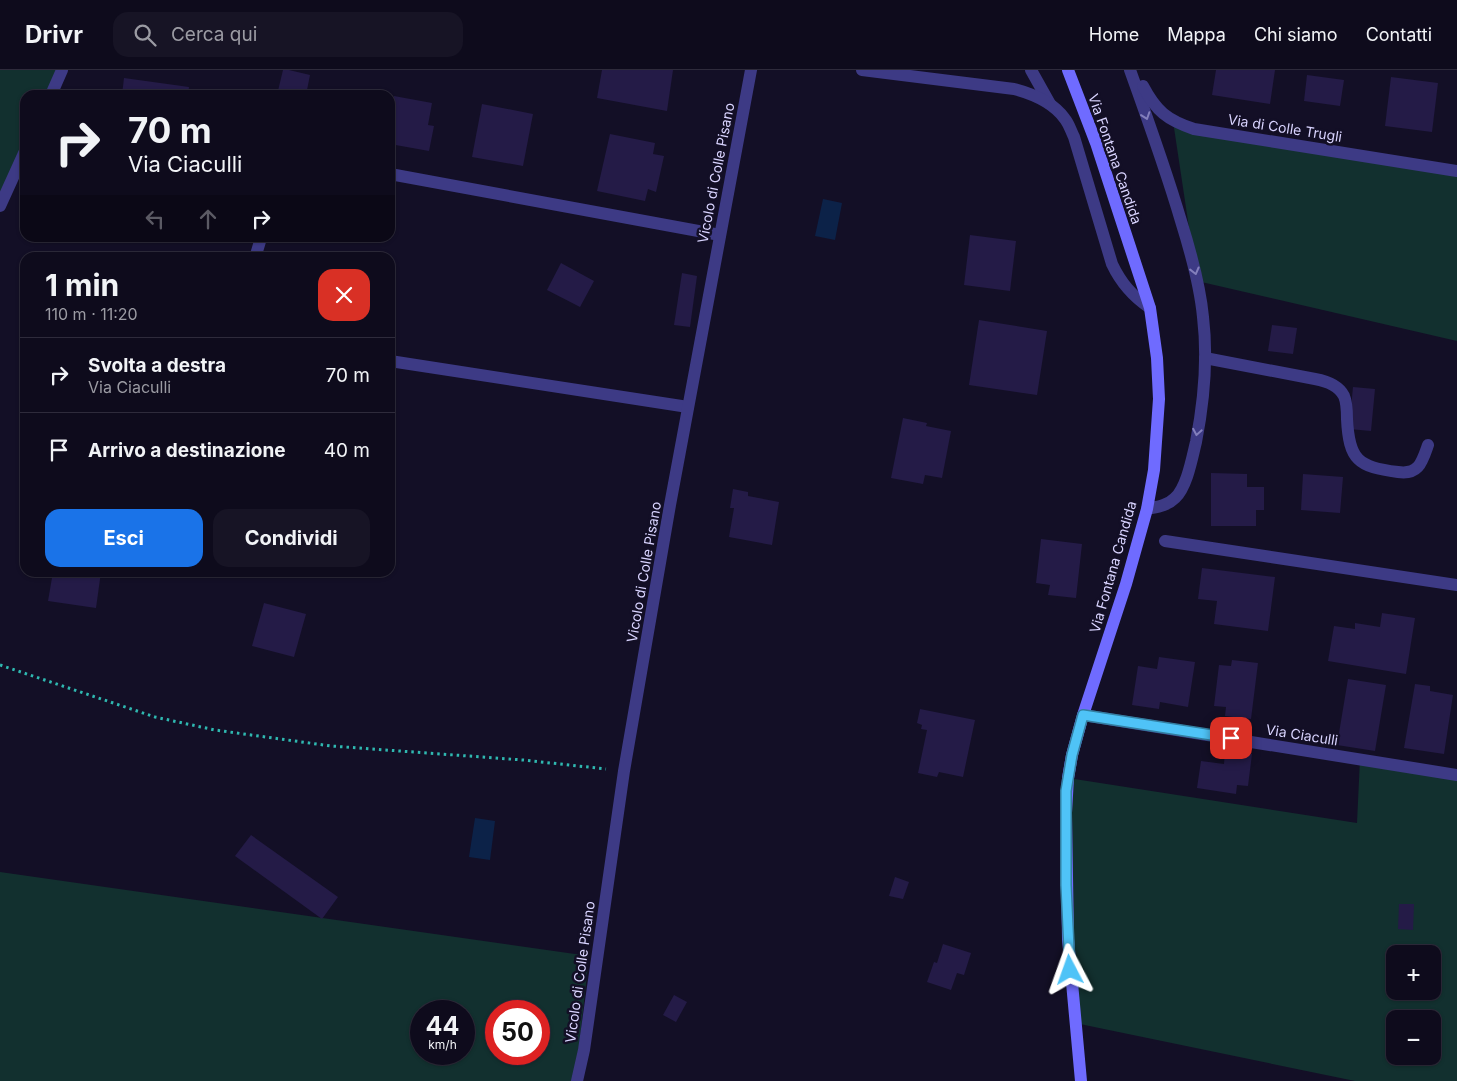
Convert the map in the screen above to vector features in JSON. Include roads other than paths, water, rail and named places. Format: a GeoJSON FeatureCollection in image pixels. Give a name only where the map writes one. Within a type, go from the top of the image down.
{"type":"FeatureCollection","features":[{"type":"Feature","properties":{"kind":"main road","name":"Via Fontana Candida"},"geometry":{"type":"LineString","coordinates":[[1068,70],[1096,143],[1150,308],[1157,358],[1159,400],[1154,470],[1147,509],[1126,584],[1083,715],[1069,770],[1066,813],[1068,940],[1081,1081]]}},
{"type":"Feature","properties":{"kind":"street"},"geometry":{"type":"LineString","coordinates":[[53,90],[62,70]]}},
{"type":"Feature","properties":{"kind":"street","name":"Vicolo di Colle Pisano"},"geometry":{"type":"LineString","coordinates":[[577,1081],[584,1050],[624,771],[688,407],[751,70]]}},
{"type":"Feature","properties":{"kind":"street"},"geometry":{"type":"LineString","coordinates":[[862,70],[1014,89],[1035,96],[1050,104],[1066,119],[1074,137],[1116,273],[1133,296],[1150,308]]}},
{"type":"Feature","properties":{"kind":"street"},"geometry":{"type":"LineString","coordinates":[[1031,70],[1050,104]]}},
{"type":"Feature","properties":{"kind":"street"},"geometry":{"type":"LineString","coordinates":[[1130,70],[1172,193],[1198,281],[1203,317],[1205,358],[1198,431],[1190,467],[1183,485],[1174,499],[1162,506],[1147,509]]}},
{"type":"Feature","properties":{"kind":"street","name":"Via di Colle Trugli"},"geometry":{"type":"LineString","coordinates":[[1135,70],[1150,99],[1159,111],[1166,117],[1187,126],[1201,130],[1457,171]]}},
{"type":"Feature","properties":{"kind":"street"},"geometry":{"type":"LineString","coordinates":[[0,206],[20,162]]}},
{"type":"Feature","properties":{"kind":"street"},"geometry":{"type":"LineString","coordinates":[[395,175],[720,235]]}},
{"type":"Feature","properties":{"kind":"street"},"geometry":{"type":"LineString","coordinates":[[1205,358],[1329,382],[1341,392],[1346,403],[1350,448],[1357,460],[1369,466],[1397,472],[1412,472],[1420,465],[1428,445]]}},
{"type":"Feature","properties":{"kind":"street"},"geometry":{"type":"LineString","coordinates":[[395,362],[688,407]]}},
{"type":"Feature","properties":{"kind":"street"},"geometry":{"type":"LineString","coordinates":[[1164,540],[1457,585]]}},
{"type":"Feature","properties":{"kind":"street","name":"Via Ciaculli"},"geometry":{"type":"LineString","coordinates":[[1083,715],[1457,775]]}},
{"type":"Feature","properties":{"kind":"water"},"geometry":{"type":"Polygon","coordinates":[[[823,199],[842,203],[835,240],[815,236],[823,199]]]}},
{"type":"Feature","properties":{"kind":"water"},"geometry":{"type":"Polygon","coordinates":[[[475,818],[495,821],[490,860],[469,857],[475,818]]]}}]}
